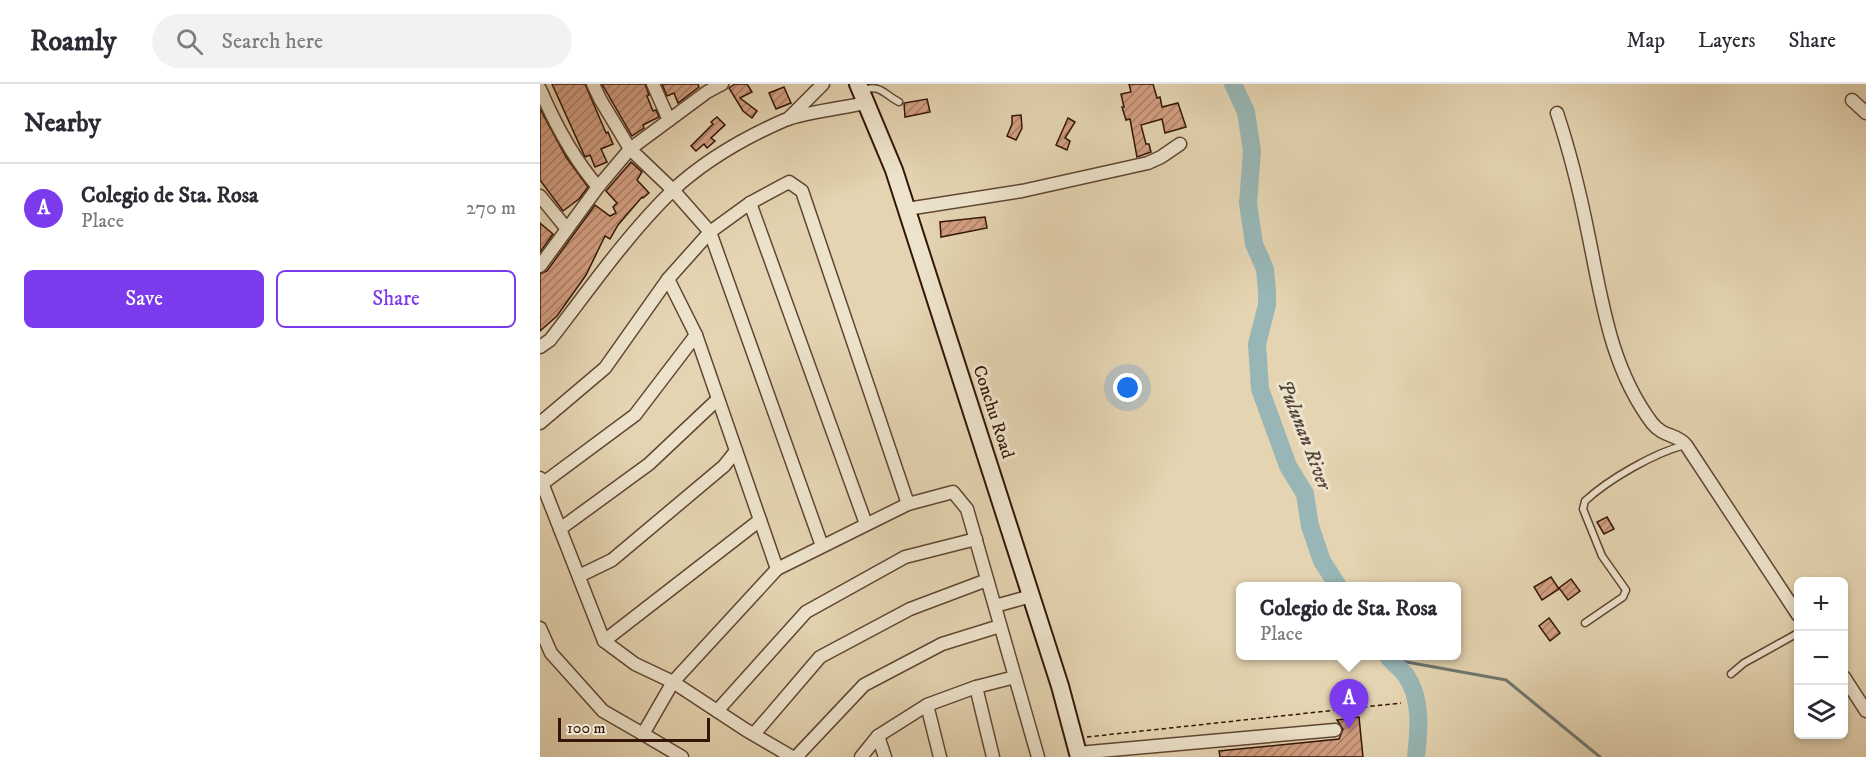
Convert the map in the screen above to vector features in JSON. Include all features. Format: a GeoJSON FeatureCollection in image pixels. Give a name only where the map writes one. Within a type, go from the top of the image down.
{"type":"FeatureCollection","features":[{"type":"Feature","properties":{"kind":"main road","name":"Conchu Road"},"geometry":{"type":"LineString","coordinates":[[861,93],[894,170],[907,209],[1060,686],[1077,750]]}},
{"type":"Feature","properties":{"kind":"street"},"geometry":{"type":"LineString","coordinates":[[593,84],[630,149],[673,190],[710,232],[822,546]]}},
{"type":"Feature","properties":{"kind":"street"},"geometry":{"type":"LineString","coordinates":[[653,84],[669,120]]}},
{"type":"Feature","properties":{"kind":"street"},"geometry":{"type":"LineString","coordinates":[[540,266],[598,187],[630,149],[706,88],[722,84]]}},
{"type":"Feature","properties":{"kind":"street"},"geometry":{"type":"LineString","coordinates":[[787,120],[823,84]]}},
{"type":"Feature","properties":{"kind":"street"},"geometry":{"type":"LineString","coordinates":[[540,89],[567,144],[598,187]]}},
{"type":"Feature","properties":{"kind":"street"},"geometry":{"type":"LineString","coordinates":[[540,347],[550,340],[618,250],[673,190],[740,143],[787,120],[861,93]]}},
{"type":"Feature","properties":{"kind":"street"},"geometry":{"type":"LineString","coordinates":[[1852,100],[1866,113]]}},
{"type":"Feature","properties":{"kind":"street"},"geometry":{"type":"LineString","coordinates":[[1557,113],[1579,192],[1593,264],[1615,355],[1624,375],[1653,424],[1662,433],[1678,438],[1686,445],[1794,609]]}},
{"type":"Feature","properties":{"kind":"street"},"geometry":{"type":"LineString","coordinates":[[907,209],[1022,191],[1148,163],[1161,158],[1180,144]]}},
{"type":"Feature","properties":{"kind":"street"},"geometry":{"type":"LineString","coordinates":[[540,423],[605,368],[668,279],[710,232],[750,203],[789,182],[802,191],[908,504]]}},
{"type":"Feature","properties":{"kind":"street"},"geometry":{"type":"LineString","coordinates":[[540,196],[567,229]]}},
{"type":"Feature","properties":{"kind":"street"},"geometry":{"type":"LineString","coordinates":[[750,203],[866,524]]}},
{"type":"Feature","properties":{"kind":"street"},"geometry":{"type":"LineString","coordinates":[[668,279],[696,335],[777,569]]}},
{"type":"Feature","properties":{"kind":"street"},"geometry":{"type":"LineString","coordinates":[[696,335],[635,415],[541,481],[604,641],[635,664],[673,682],[794,757],[864,685],[942,644],[1000,626]]}},
{"type":"Feature","properties":{"kind":"street"},"geometry":{"type":"LineString","coordinates":[[560,529],[649,464],[718,399]]}},
{"type":"Feature","properties":{"kind":"street"},"geometry":{"type":"LineString","coordinates":[[579,576],[612,560],[724,466],[736,452]]}},
{"type":"Feature","properties":{"kind":"street"},"geometry":{"type":"LineString","coordinates":[[643,734],[673,682],[777,569],[908,504],[953,492],[967,509],[1038,757]]}},
{"type":"Feature","properties":{"kind":"street"},"geometry":{"type":"LineString","coordinates":[[604,641],[760,520]]}},
{"type":"Feature","properties":{"kind":"street"},"geometry":{"type":"LineString","coordinates":[[717,711],[806,612],[905,557],[976,539]]}},
{"type":"Feature","properties":{"kind":"street"},"geometry":{"type":"LineString","coordinates":[[754,734],[820,657],[910,609],[987,580]]}},
{"type":"Feature","properties":{"kind":"street"},"geometry":{"type":"LineString","coordinates":[[995,606],[1031,596]]}},
{"type":"Feature","properties":{"kind":"street"},"geometry":{"type":"LineString","coordinates":[[540,628],[550,653],[603,711],[682,757]]}},
{"type":"Feature","properties":{"kind":"street"},"geometry":{"type":"LineString","coordinates":[[861,757],[878,736],[927,705],[976,687],[1015,677]]}},
{"type":"Feature","properties":{"kind":"street"},"geometry":{"type":"LineString","coordinates":[[1848,683],[1866,711]]}},
{"type":"Feature","properties":{"kind":"street"},"geometry":{"type":"LineString","coordinates":[[976,687],[993,757]]}},
{"type":"Feature","properties":{"kind":"street"},"geometry":{"type":"LineString","coordinates":[[927,705],[940,757]]}},
{"type":"Feature","properties":{"kind":"street"},"geometry":{"type":"LineString","coordinates":[[1077,750],[1137,753],[1335,730]]}},
{"type":"Feature","properties":{"kind":"street"},"geometry":{"type":"LineString","coordinates":[[878,736],[885,757]]}},
{"type":"Feature","properties":{"kind":"lane"},"geometry":{"type":"LineString","coordinates":[[861,93],[875,87],[899,102]]}},
{"type":"Feature","properties":{"kind":"lane"},"geometry":{"type":"LineString","coordinates":[[1584,623],[1623,597],[1626,590],[1602,556],[1583,508],[1585,501],[1660,453],[1686,445]]}},
{"type":"Feature","properties":{"kind":"lane"},"geometry":{"type":"LineString","coordinates":[[1731,674],[1744,663],[1794,635]]}},
{"type":"Feature","properties":{"kind":"path"},"geometry":{"type":"LineString","coordinates":[[1077,750],[1401,703]]}},
{"type":"Feature","properties":{"kind":"building"},"geometry":{"type":"Polygon","coordinates":[[[552,84],[585,84],[613,144],[601,149],[607,162],[595,167],[590,155],[585,157],[552,84]]]}},
{"type":"Feature","properties":{"kind":"building"},"geometry":{"type":"Polygon","coordinates":[[[602,84],[645,84],[653,111],[656,110],[659,117],[643,125],[644,128],[632,136],[602,84]]]}},
{"type":"Feature","properties":{"kind":"building"},"geometry":{"type":"Polygon","coordinates":[[[662,84],[698,84],[699,87],[678,103],[674,93],[667,96],[662,84]]]}},
{"type":"Feature","properties":{"kind":"building"},"geometry":{"type":"Polygon","coordinates":[[[735,84],[747,84],[752,92],[740,98],[757,111],[752,118],[743,111],[729,88],[735,84]]]}},
{"type":"Feature","properties":{"kind":"building"},"geometry":{"type":"Polygon","coordinates":[[[1129,84],[1153,84],[1162,107],[1178,103],[1186,127],[1165,133],[1162,119],[1141,125],[1146,144],[1149,144],[1151,152],[1137,157],[1130,119],[1126,120],[1122,107],[1124,107],[1121,94],[1131,92],[1129,84]]]}},
{"type":"Feature","properties":{"kind":"building"},"geometry":{"type":"Polygon","coordinates":[[[784,87],[791,103],[776,109],[769,93],[784,87]]]}},
{"type":"Feature","properties":{"kind":"building"},"geometry":{"type":"Polygon","coordinates":[[[927,99],[930,112],[905,117],[904,103],[927,99]]]}},
{"type":"Feature","properties":{"kind":"building"},"geometry":{"type":"Polygon","coordinates":[[[540,109],[566,157],[588,187],[579,199],[563,211],[540,180],[540,109]]]}},
{"type":"Feature","properties":{"kind":"building"},"geometry":{"type":"Polygon","coordinates":[[[1021,115],[1022,128],[1016,140],[1007,136],[1012,124],[1012,116],[1021,115]]]}},
{"type":"Feature","properties":{"kind":"building"},"geometry":{"type":"Polygon","coordinates":[[[717,117],[725,125],[711,138],[715,141],[707,148],[704,144],[696,151],[691,146],[717,117]]]}},
{"type":"Feature","properties":{"kind":"building"},"geometry":{"type":"Polygon","coordinates":[[[1068,118],[1075,122],[1065,138],[1070,141],[1067,150],[1056,145],[1068,118]]]}},
{"type":"Feature","properties":{"kind":"building"},"geometry":{"type":"Polygon","coordinates":[[[631,162],[642,172],[637,180],[649,193],[642,197],[618,225],[610,239],[605,236],[586,275],[557,316],[540,331],[540,274],[547,271],[595,205],[610,216],[616,213],[613,207],[617,203],[606,191],[631,162]]]}},
{"type":"Feature","properties":{"kind":"building"},"geometry":{"type":"Polygon","coordinates":[[[985,217],[987,228],[941,237],[940,222],[985,217]]]}},
{"type":"Feature","properties":{"kind":"building"},"geometry":{"type":"Polygon","coordinates":[[[540,223],[553,234],[540,252],[540,223]]]}},
{"type":"Feature","properties":{"kind":"building"},"geometry":{"type":"Polygon","coordinates":[[[1607,517],[1614,529],[1604,534],[1597,522],[1607,517]]]}},
{"type":"Feature","properties":{"kind":"building"},"geometry":{"type":"Polygon","coordinates":[[[1551,577],[1559,589],[1542,600],[1534,587],[1551,577]]]}},
{"type":"Feature","properties":{"kind":"building"},"geometry":{"type":"Polygon","coordinates":[[[1571,579],[1580,591],[1568,600],[1559,588],[1571,579]]]}},
{"type":"Feature","properties":{"kind":"building"},"geometry":{"type":"Polygon","coordinates":[[[1549,618],[1560,633],[1550,641],[1539,626],[1549,618]]]}},
{"type":"Feature","properties":{"kind":"building"},"geometry":{"type":"Polygon","coordinates":[[[1359,717],[1363,757],[1220,757],[1219,751],[1339,739],[1343,729],[1337,720],[1359,717]]]}},
{"type":"Feature","properties":{"kind":"waterway","name":"Pulunan River"},"geometry":{"type":"LineString","coordinates":[[1233,84],[1246,112],[1252,151],[1248,203],[1254,244],[1265,269],[1267,305],[1257,344],[1260,389],[1288,466],[1305,494],[1310,526],[1322,561],[1335,582]]}},
{"type":"Feature","properties":{"kind":"waterway","name":"Pulunan River"},"geometry":{"type":"LineString","coordinates":[[1391,660],[1403,671],[1415,696],[1418,726],[1416,757]]}},
{"type":"Feature","properties":{"kind":"waterway"},"geometry":{"type":"LineString","coordinates":[[1396,660],[1506,680],[1600,757]]}},
{"type":"Feature","properties":{"kind":"place","name":"Colegio de Sta. Rosa"},"geometry":{"type":"Point","coordinates":[1349,729]}}]}
